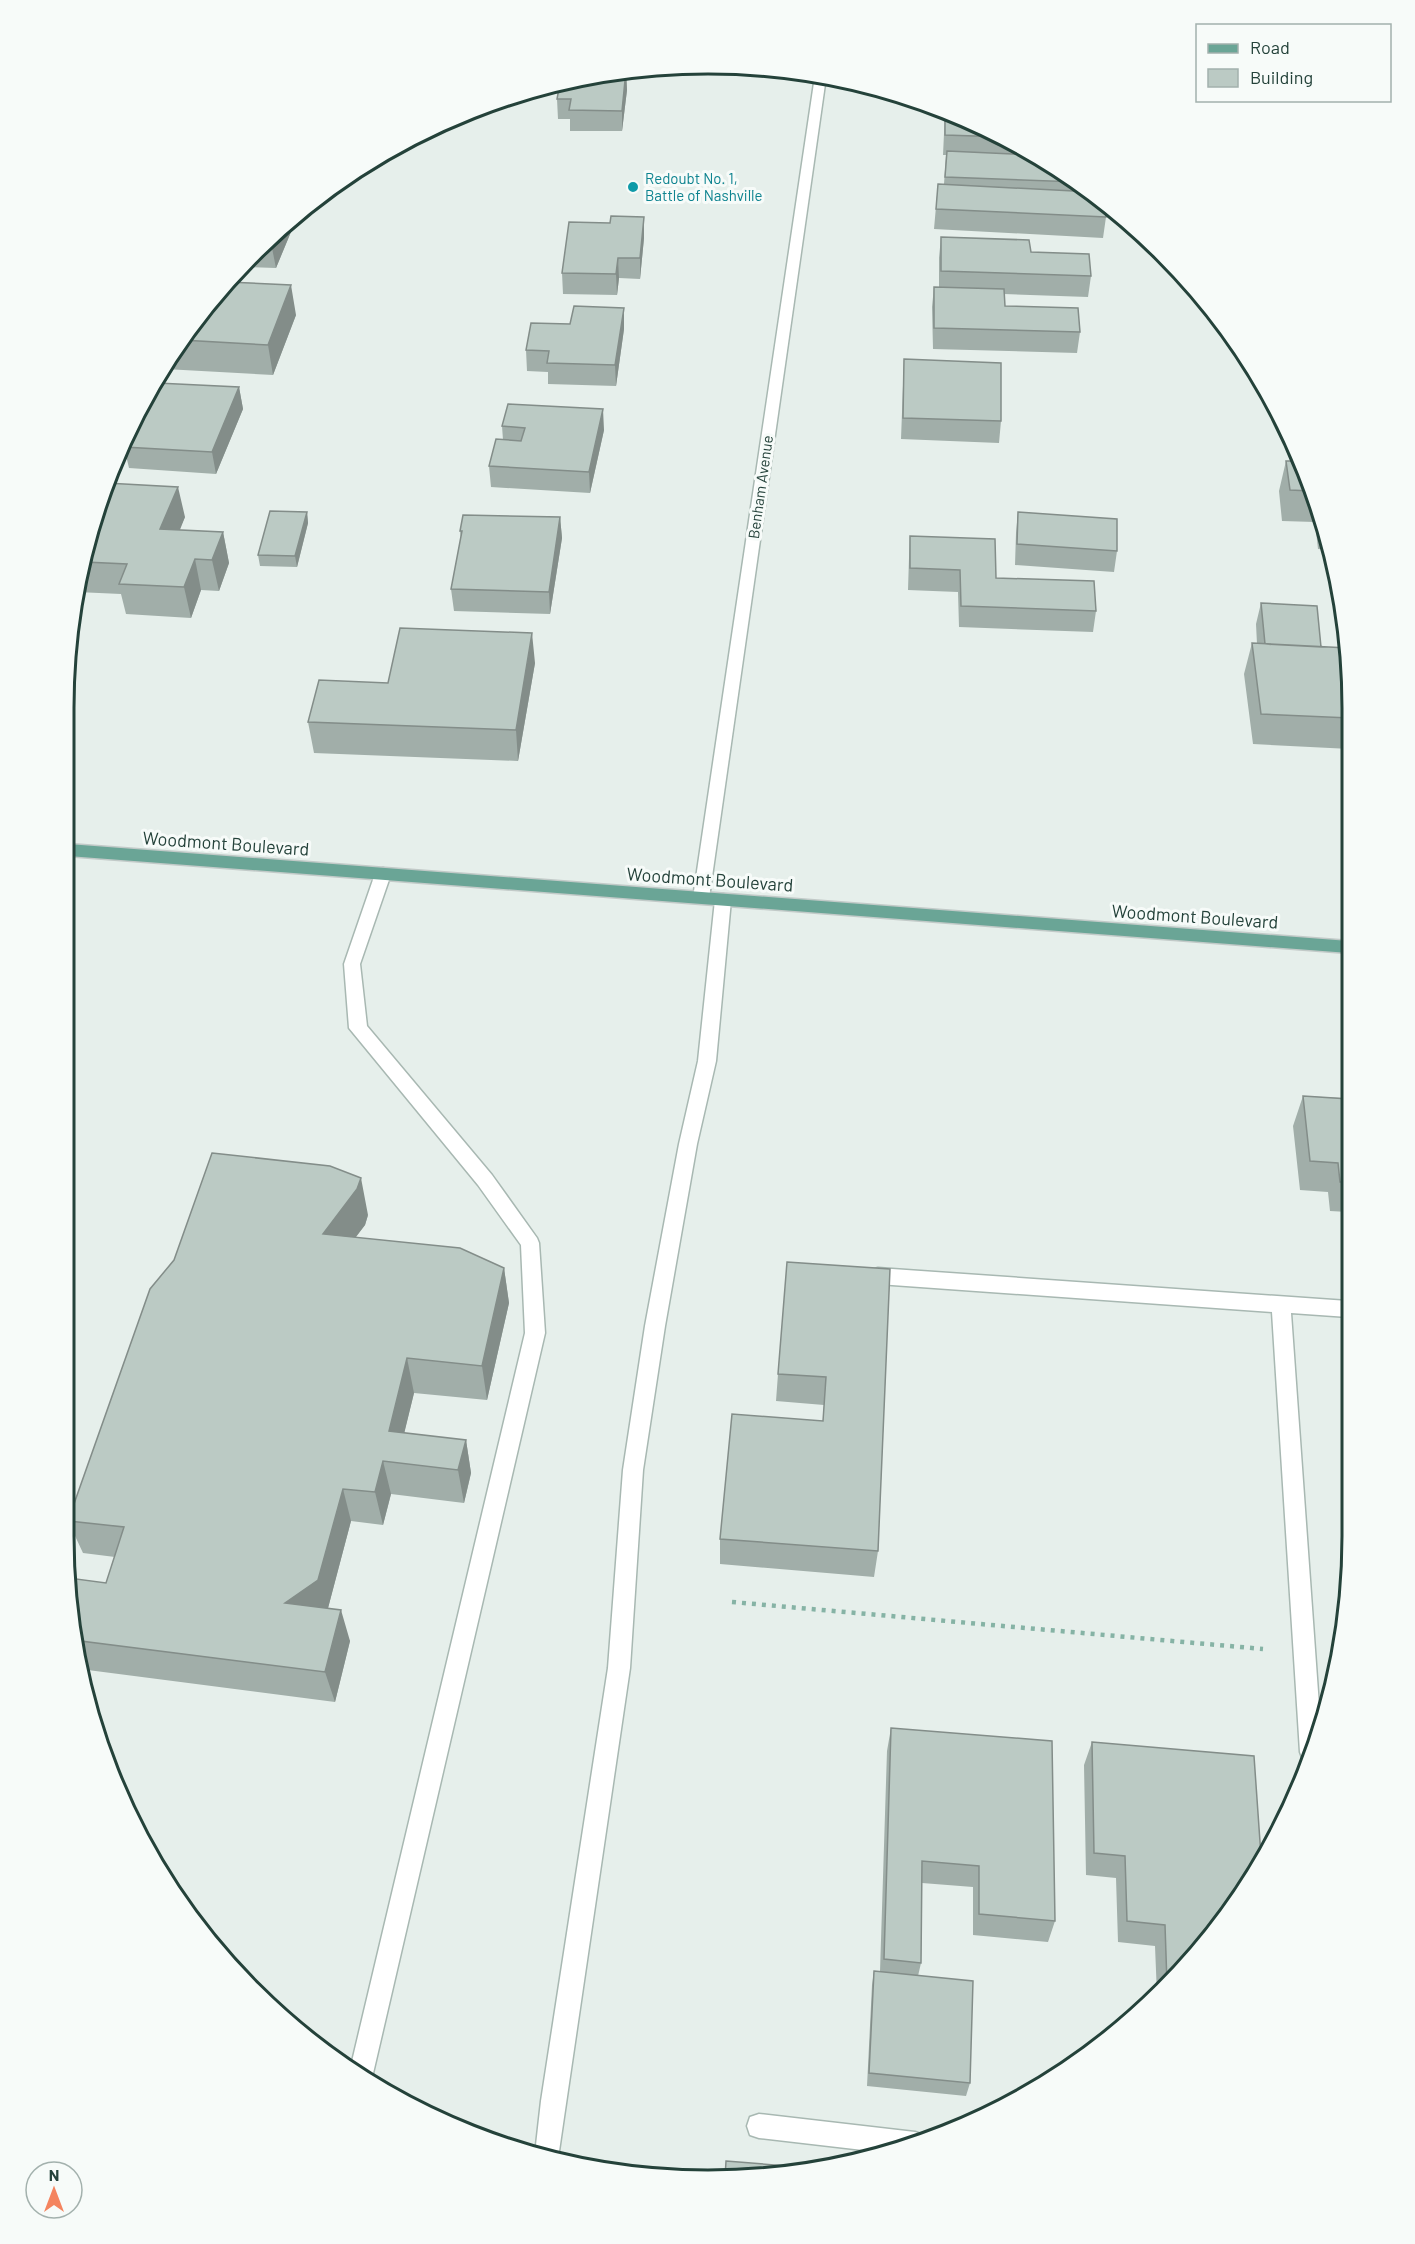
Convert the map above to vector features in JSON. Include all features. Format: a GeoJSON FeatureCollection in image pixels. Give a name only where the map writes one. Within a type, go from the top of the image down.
{"type":"FeatureCollection","features":[{"type":"Feature","properties":{"kind":"main road","name":"Woodmont Boulevard"},"geometry":{"type":"LineString","coordinates":[[74,850],[1342,946]]}},
{"type":"Feature","properties":{"kind":"street","name":"Benham Avenue"},"geometry":{"type":"LineString","coordinates":[[700,898],[820,84]]}},
{"type":"Feature","properties":{"kind":"street"},"geometry":{"type":"LineString","coordinates":[[363,2069],[535,1333],[530,1243],[485,1180],[358,1028],[352,964],[383,874]]}},
{"type":"Feature","properties":{"kind":"street"},"geometry":{"type":"LineString","coordinates":[[548,2150],[553,2101],[620,1668],[633,1470],[655,1326],[688,1144],[707,1060],[723,900]]}},
{"type":"Feature","properties":{"kind":"street"},"geometry":{"type":"LineString","coordinates":[[878,1276],[1342,1309]]}},
{"type":"Feature","properties":{"kind":"street"},"geometry":{"type":"LineString","coordinates":[[1281,1304],[1310,1734]]}},
{"type":"Feature","properties":{"kind":"street"},"geometry":{"type":"LineString","coordinates":[[759,2126],[896,2142]]}},
{"type":"Feature","properties":{"kind":"path"},"geometry":{"type":"LineString","coordinates":[[732,1602],[1273,1650]]}},
{"type":"Feature","properties":{"kind":"building"},"geometry":{"type":"Polygon","coordinates":[[[625,79],[622,111],[569,110],[571,99],[557,99],[558,92],[625,79]]]}},
{"type":"Feature","properties":{"kind":"building"},"geometry":{"type":"Polygon","coordinates":[[[945,120],[982,136],[945,135],[945,120]]]}},
{"type":"Feature","properties":{"kind":"building"},"geometry":{"type":"Polygon","coordinates":[[[947,151],[1018,154],[1062,181],[945,177],[947,151]]]}},
{"type":"Feature","properties":{"kind":"building"},"geometry":{"type":"Polygon","coordinates":[[[938,184],[1075,191],[1106,217],[936,209],[938,184]]]}},
{"type":"Feature","properties":{"kind":"building"},"geometry":{"type":"Polygon","coordinates":[[[611,216],[644,217],[640,258],[618,258],[616,274],[562,273],[569,222],[610,223],[611,216]]]}},
{"type":"Feature","properties":{"kind":"building"},"geometry":{"type":"Polygon","coordinates":[[[941,237],[1029,240],[1031,252],[1089,254],[1091,276],[941,271],[941,237]]]}},
{"type":"Feature","properties":{"kind":"building"},"geometry":{"type":"Polygon","coordinates":[[[237,282],[291,285],[268,345],[191,341],[237,282]]]}},
{"type":"Feature","properties":{"kind":"building"},"geometry":{"type":"Polygon","coordinates":[[[934,287],[1004,289],[1005,306],[1078,308],[1080,332],[934,328],[934,287]]]}},
{"type":"Feature","properties":{"kind":"building"},"geometry":{"type":"Polygon","coordinates":[[[574,306],[624,308],[615,365],[547,363],[549,351],[526,350],[531,323],[570,324],[574,306]]]}},
{"type":"Feature","properties":{"kind":"building"},"geometry":{"type":"Polygon","coordinates":[[[904,359],[1001,363],[1001,421],[903,418],[904,359]]]}},
{"type":"Feature","properties":{"kind":"building"},"geometry":{"type":"Polygon","coordinates":[[[162,383],[239,387],[212,452],[130,447],[162,383]]]}},
{"type":"Feature","properties":{"kind":"building"},"geometry":{"type":"Polygon","coordinates":[[[508,404],[603,409],[589,472],[489,466],[496,439],[521,441],[525,428],[502,426],[508,404]]]}},
{"type":"Feature","properties":{"kind":"building"},"geometry":{"type":"Polygon","coordinates":[[[1286,461],[1291,461],[1303,491],[1290,490],[1286,461]]]}},
{"type":"Feature","properties":{"kind":"building"},"geometry":{"type":"Polygon","coordinates":[[[115,483],[178,487],[160,529],[223,532],[212,560],[195,559],[184,587],[119,584],[127,564],[91,562],[115,483]]]}},
{"type":"Feature","properties":{"kind":"building"},"geometry":{"type":"Polygon","coordinates":[[[270,511],[307,512],[295,556],[258,555],[270,511]]]}},
{"type":"Feature","properties":{"kind":"building"},"geometry":{"type":"Polygon","coordinates":[[[1018,512],[1117,519],[1117,551],[1017,544],[1018,512]]]}},
{"type":"Feature","properties":{"kind":"building"},"geometry":{"type":"Polygon","coordinates":[[[463,515],[560,517],[549,592],[451,589],[463,515]]]}},
{"type":"Feature","properties":{"kind":"building"},"geometry":{"type":"Polygon","coordinates":[[[910,536],[995,539],[996,578],[1094,581],[1096,611],[961,606],[960,570],[910,568],[910,536]]]}},
{"type":"Feature","properties":{"kind":"building"},"geometry":{"type":"Polygon","coordinates":[[[1261,603],[1317,606],[1321,647],[1265,644],[1261,603]]]}},
{"type":"Feature","properties":{"kind":"building"},"geometry":{"type":"Polygon","coordinates":[[[400,628],[532,633],[516,730],[308,722],[319,680],[388,683],[400,628]]]}},
{"type":"Feature","properties":{"kind":"building"},"geometry":{"type":"Polygon","coordinates":[[[1252,643],[1338,647],[1342,718],[1261,714],[1252,643]]]}},
{"type":"Feature","properties":{"kind":"building"},"geometry":{"type":"Polygon","coordinates":[[[1303,1096],[1342,1099],[1342,1182],[1340,1182],[1338,1163],[1310,1161],[1303,1096]]]}},
{"type":"Feature","properties":{"kind":"building"},"geometry":{"type":"Polygon","coordinates":[[[212,1153],[330,1166],[361,1178],[357,1189],[323,1234],[460,1248],[504,1268],[482,1366],[407,1358],[389,1431],[466,1440],[458,1470],[383,1461],[375,1492],[343,1489],[318,1580],[285,1603],[341,1610],[325,1672],[83,1641],[75,1579],[106,1583],[124,1527],[74,1522],[74,1504],[150,1289],[174,1260],[212,1153]]]}},
{"type":"Feature","properties":{"kind":"building"},"geometry":{"type":"Polygon","coordinates":[[[787,1262],[890,1269],[878,1551],[720,1539],[732,1414],[823,1421],[826,1377],[778,1374],[787,1262]]]}},
{"type":"Feature","properties":{"kind":"building"},"geometry":{"type":"Polygon","coordinates":[[[891,1728],[1052,1741],[1055,1921],[979,1914],[979,1866],[922,1861],[921,1963],[884,1959],[891,1728]]]}},
{"type":"Feature","properties":{"kind":"building"},"geometry":{"type":"Polygon","coordinates":[[[1092,1742],[1254,1756],[1260,1847],[1235,1889],[1184,1955],[1167,1974],[1165,1925],[1127,1921],[1125,1856],[1094,1853],[1092,1742]]]}},
{"type":"Feature","properties":{"kind":"building"},"geometry":{"type":"Polygon","coordinates":[[[874,1971],[973,1981],[970,2083],[869,2073],[874,1971]]]}},
{"type":"Feature","properties":{"kind":"building"},"geometry":{"type":"Polygon","coordinates":[[[726,2161],[783,2166],[749,2169],[725,2170],[726,2161]]]}},
{"type":"Feature","properties":{"kind":"place","name":"Redoubt No. 1, Battle of Nashville"},"geometry":{"type":"Point","coordinates":[633,187]}}]}
